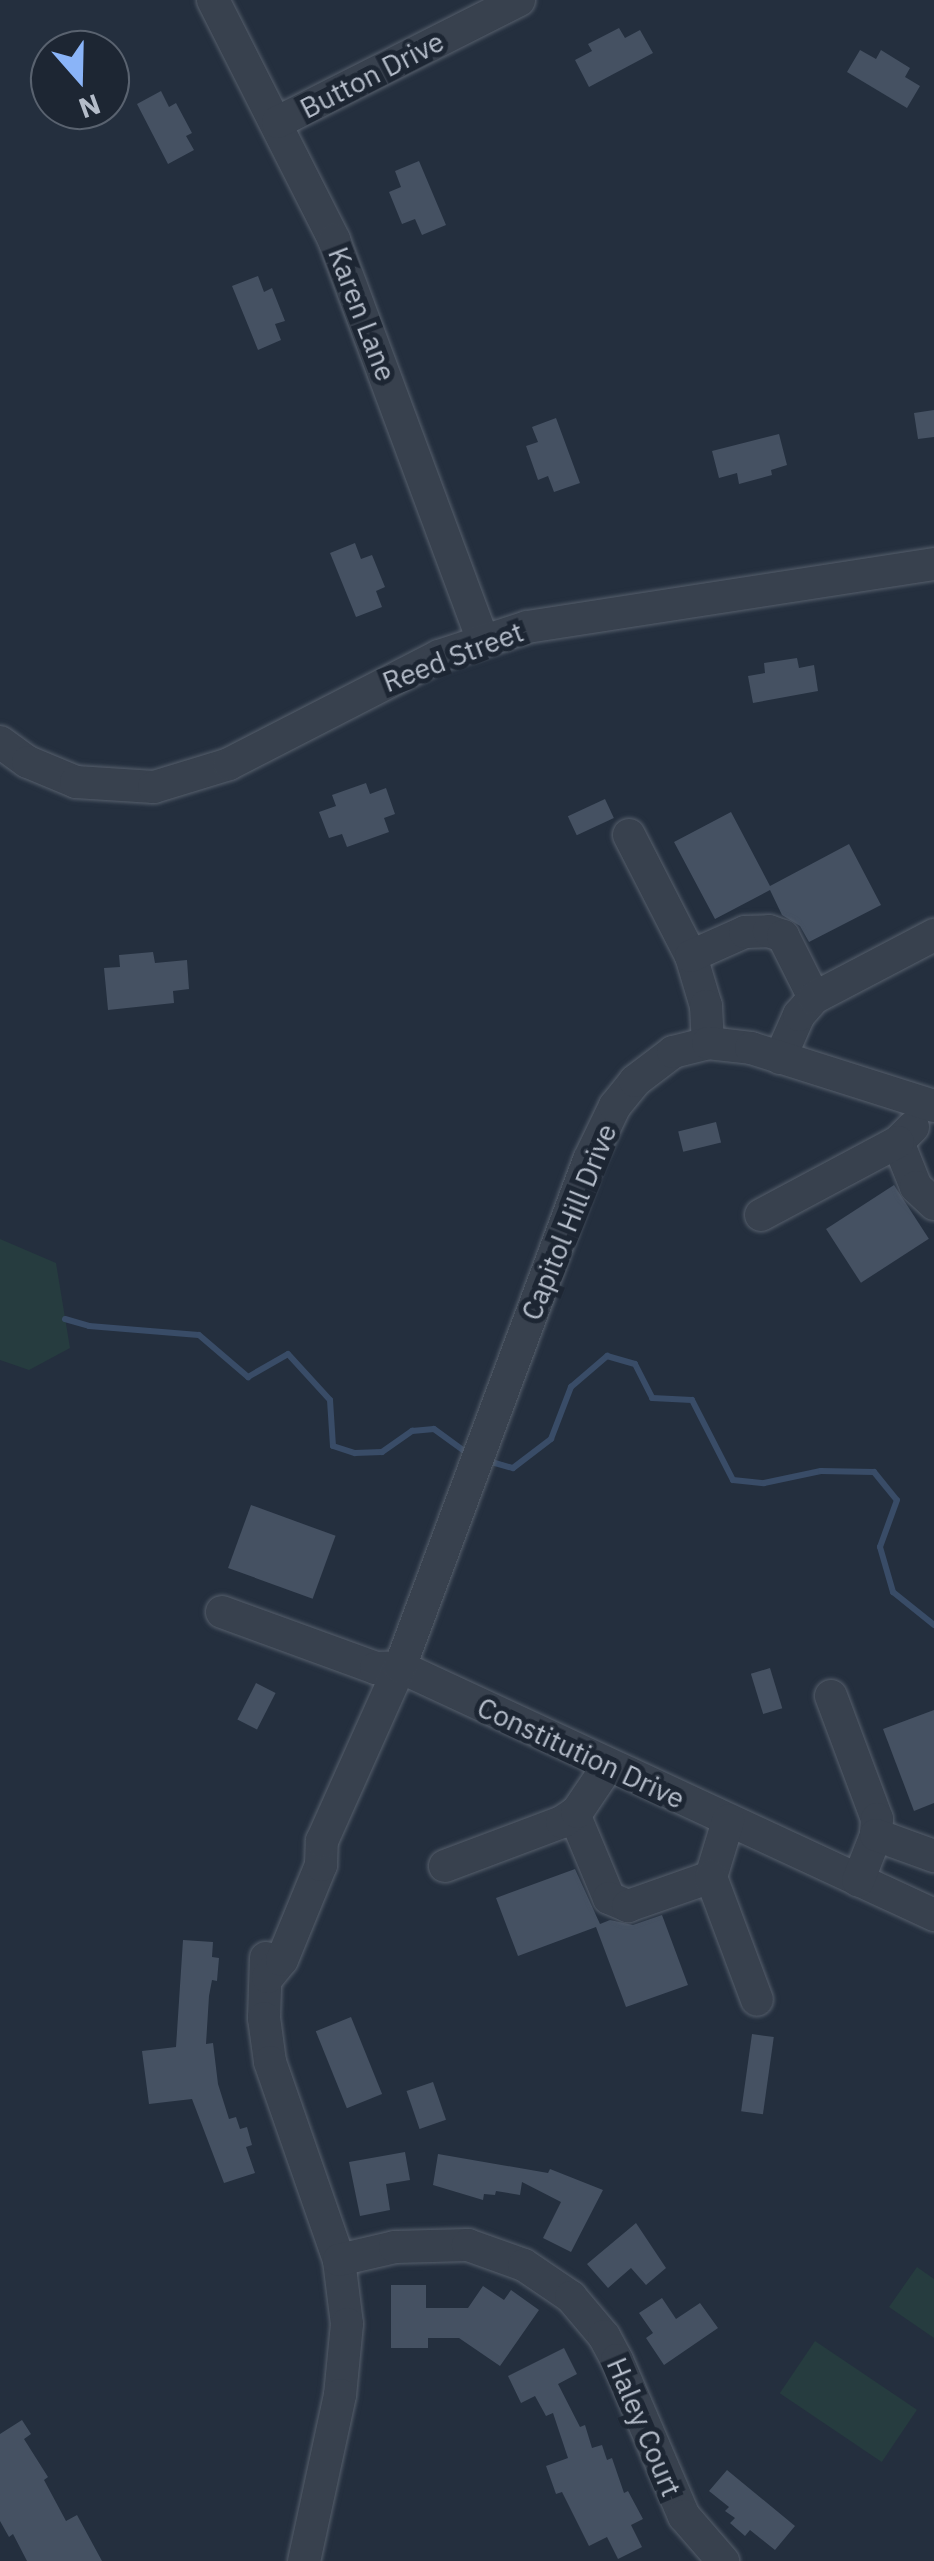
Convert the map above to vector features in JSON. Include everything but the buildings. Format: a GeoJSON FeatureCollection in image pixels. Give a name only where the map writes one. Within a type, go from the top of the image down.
{"type":"FeatureCollection","features":[{"type":"Feature","properties":{"kind":"street","name":"Karen Lane"},"geometry":{"type":"LineString","coordinates":[[213,0],[278,122],[358,301],[483,640]]}},
{"type":"Feature","properties":{"kind":"street","name":"Button Drive"},"geometry":{"type":"LineString","coordinates":[[278,122],[519,0]]}},
{"type":"Feature","properties":{"kind":"street","name":"Reed Street"},"geometry":{"type":"LineString","coordinates":[[0,742],[28,762],[76,782],[128,788],[180,782],[229,764],[392,678],[483,640],[573,619],[934,564]]}},
{"type":"Feature","properties":{"kind":"street"},"geometry":{"type":"LineString","coordinates":[[630,836],[691,956],[706,1006],[708,1042],[780,1058],[931,1105],[898,1142],[761,1215]]}},
{"type":"Feature","properties":{"kind":"street"},"geometry":{"type":"LineString","coordinates":[[691,956],[745,932],[769,930],[784,936],[814,998]]}},
{"type":"Feature","properties":{"kind":"street"},"geometry":{"type":"LineString","coordinates":[[780,1058],[799,1015],[814,998],[934,935]]}},
{"type":"Feature","properties":{"kind":"street","name":"Capitol Hill Drive"},"geometry":{"type":"LineString","coordinates":[[304,2561],[347,2350],[339,2260],[270,2062],[264,2018],[266,1958],[302,1860],[322,1841],[400,1667],[589,1160],[616,1106],[636,1081],[673,1052],[708,1042]]}},
{"type":"Feature","properties":{"kind":"street"},"geometry":{"type":"LineString","coordinates":[[898,1142],[916,1187],[934,1204]]}},
{"type":"Feature","properties":{"kind":"street","name":"Constitution Drive"},"geometry":{"type":"LineString","coordinates":[[222,1612],[376,1668],[400,1667],[934,1915]]}},
{"type":"Feature","properties":{"kind":"street"},"geometry":{"type":"LineString","coordinates":[[831,1696],[877,1819],[876,1834],[858,1881]]}},
{"type":"Feature","properties":{"kind":"street"},"geometry":{"type":"LineString","coordinates":[[445,1866],[574,1814],[608,1766]]}},
{"type":"Feature","properties":{"kind":"street"},"geometry":{"type":"LineString","coordinates":[[574,1814],[610,1898],[628,1906],[711,1876]]}},
{"type":"Feature","properties":{"kind":"street"},"geometry":{"type":"LineString","coordinates":[[728,1821],[711,1876],[757,2000]]}},
{"type":"Feature","properties":{"kind":"street"},"geometry":{"type":"LineString","coordinates":[[876,1834],[934,1856]]}},
{"type":"Feature","properties":{"kind":"street","name":"Haley Court"},"geometry":{"type":"LineString","coordinates":[[339,2260],[395,2247],[468,2245],[524,2265],[561,2289],[604,2336],[684,2516],[722,2561]]}},
{"type":"Feature","properties":{"kind":"green space"},"geometry":{"type":"Polygon","coordinates":[[[0,1239],[56,1263],[70,1348],[29,1370],[0,1360],[0,1239]]]}},
{"type":"Feature","properties":{"kind":"green space"},"geometry":{"type":"Polygon","coordinates":[[[917,2267],[934,2279],[934,2338],[889,2307],[917,2267]]]}},
{"type":"Feature","properties":{"kind":"green space"},"geometry":{"type":"Polygon","coordinates":[[[815,2341],[917,2410],[882,2462],[780,2393],[815,2341]]]}},
{"type":"Feature","properties":{"kind":"waterway"},"geometry":{"type":"LineString","coordinates":[[65,1319],[89,1326],[199,1335],[248,1377],[288,1354],[330,1400],[333,1446],[355,1453],[382,1452],[412,1431],[434,1429],[467,1453]]}},
{"type":"Feature","properties":{"kind":"waterway"},"geometry":{"type":"LineString","coordinates":[[488,1461],[513,1468],[551,1439],[571,1387],[607,1356],[635,1364],[652,1398],[692,1400],[733,1480],[764,1483],[821,1471],[874,1472],[897,1500],[880,1547],[893,1592],[934,1625]]}}]}
